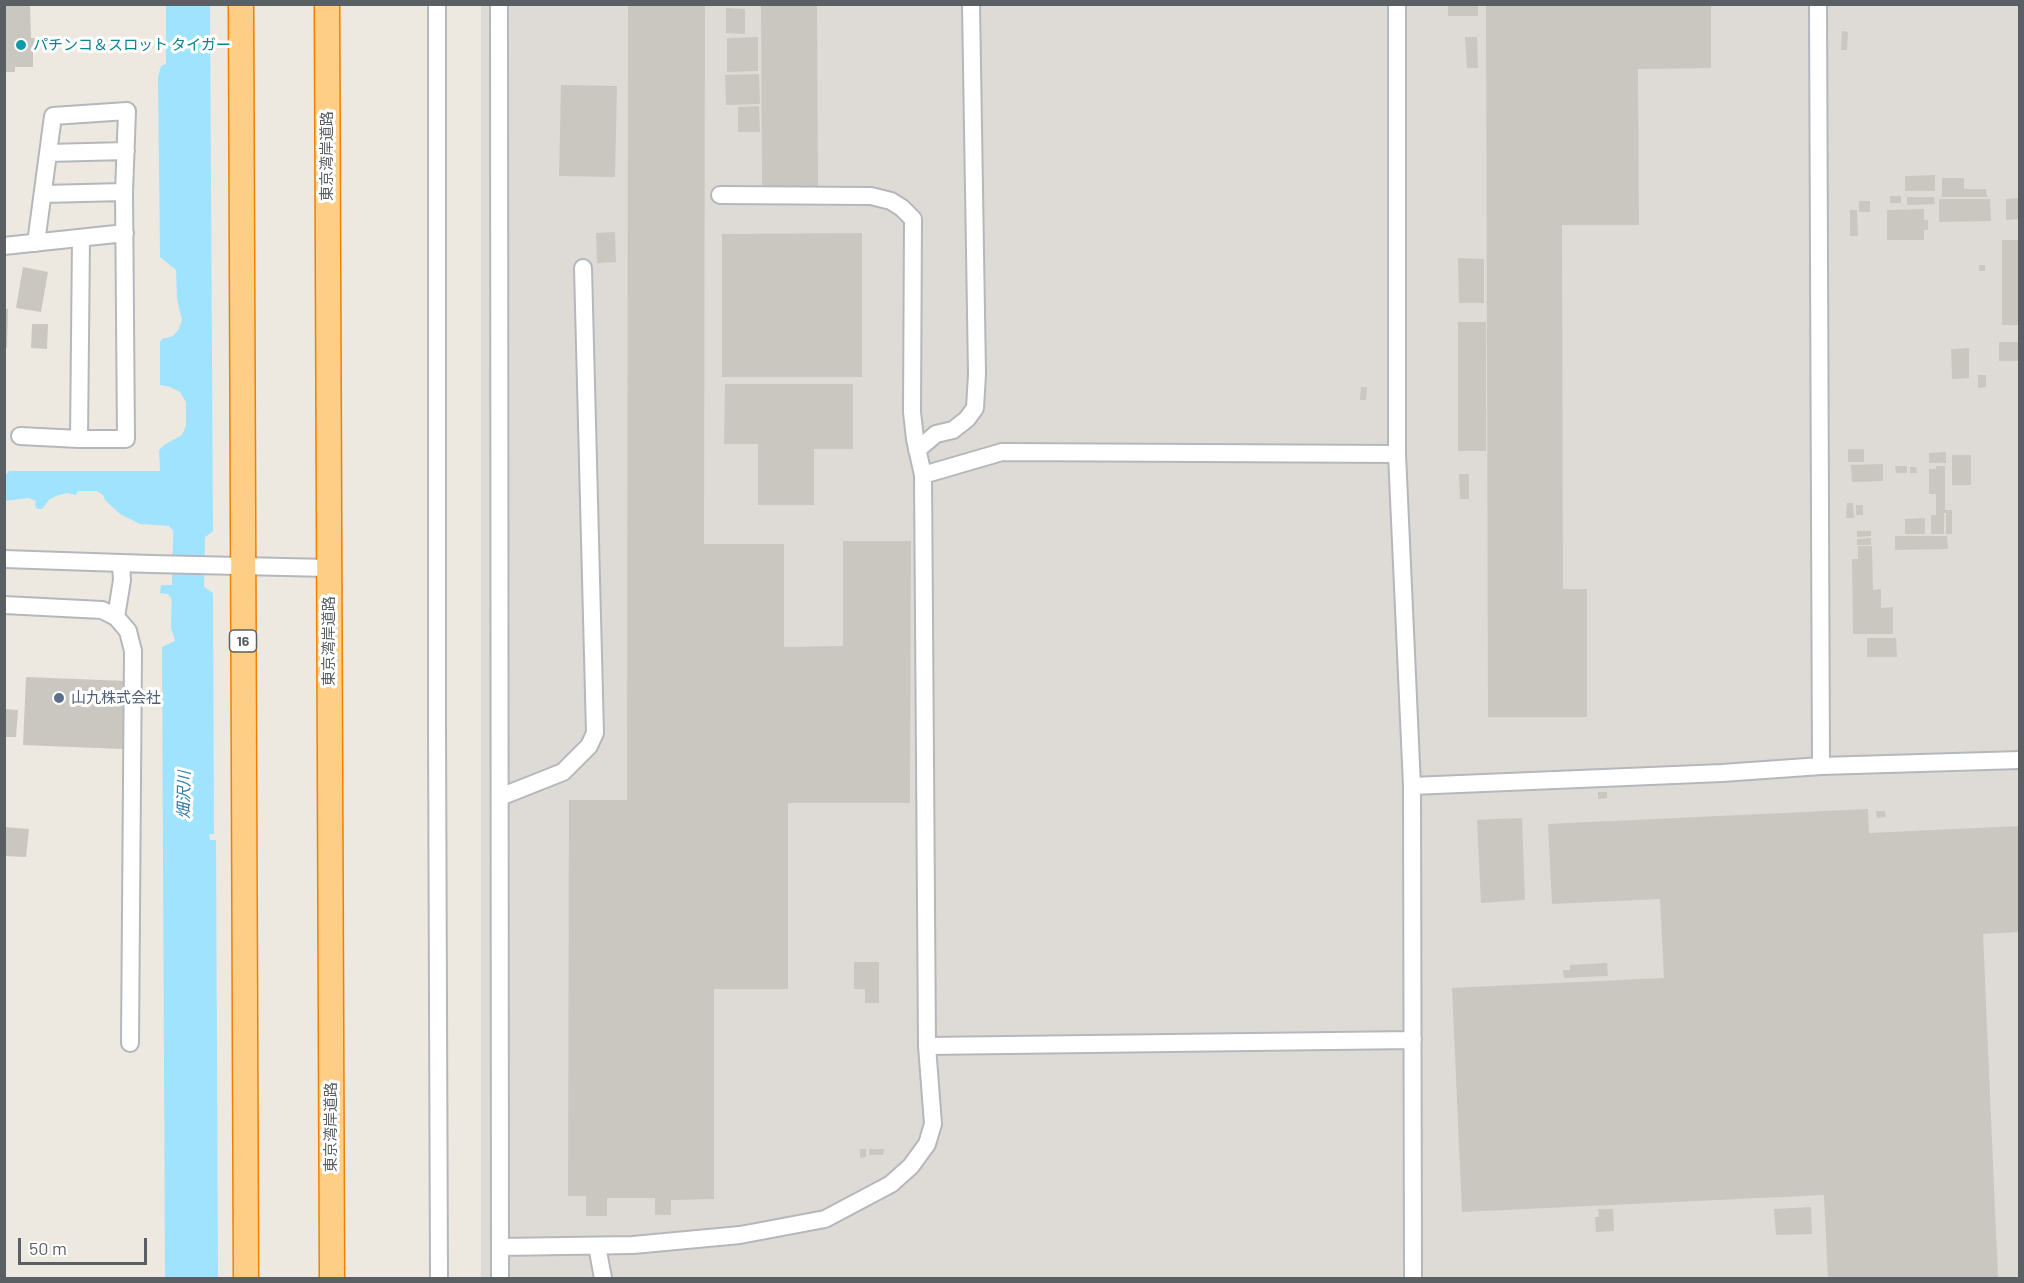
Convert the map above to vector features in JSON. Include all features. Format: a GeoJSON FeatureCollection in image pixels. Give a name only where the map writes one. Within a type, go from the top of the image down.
{"type":"FeatureCollection","features":[{"type":"Feature","properties":{"kind":"highway","name":"16"},"geometry":{"type":"LineString","coordinates":[[241,4],[234,565],[246,1278]]}},
{"type":"Feature","properties":{"kind":"highway","name":"東京湾岸道路"},"geometry":{"type":"LineString","coordinates":[[327,4],[333,1278]]}},
{"type":"Feature","properties":{"kind":"street"},"geometry":{"type":"LineString","coordinates":[[437,4],[439,1278]]}},
{"type":"Feature","properties":{"kind":"street"},"geometry":{"type":"LineString","coordinates":[[498,4],[500,1278]]}},
{"type":"Feature","properties":{"kind":"street"},"geometry":{"type":"LineString","coordinates":[[917,450],[936,434],[953,430],[967,419],[975,408],[977,374],[971,4]]}},
{"type":"Feature","properties":{"kind":"street"},"geometry":{"type":"LineString","coordinates":[[1397,4],[1396,454],[1412,786],[1413,1278]]}},
{"type":"Feature","properties":{"kind":"street"},"geometry":{"type":"LineString","coordinates":[[1818,4],[1821,766]]}},
{"type":"Feature","properties":{"kind":"street"},"geometry":{"type":"LineString","coordinates":[[20,436],[126,439],[124,192],[127,111],[53,116],[36,243]]}},
{"type":"Feature","properties":{"kind":"street"},"geometry":{"type":"LineString","coordinates":[[48,153],[126,151]]}},
{"type":"Feature","properties":{"kind":"street"},"geometry":{"type":"LineString","coordinates":[[43,194],[124,192]]}},
{"type":"Feature","properties":{"kind":"street"},"geometry":{"type":"LineString","coordinates":[[500,1246],[633,1245],[740,1236],[825,1219],[883,1189],[911,1166],[927,1144],[933,1124],[927,1046],[923,475],[912,412],[913,219],[891,201],[871,196],[720,195]]}},
{"type":"Feature","properties":{"kind":"street"},"geometry":{"type":"LineString","coordinates":[[4,246],[125,233]]}},
{"type":"Feature","properties":{"kind":"street"},"geometry":{"type":"LineString","coordinates":[[80,439],[81,238]]}},
{"type":"Feature","properties":{"kind":"street"},"geometry":{"type":"LineString","coordinates":[[500,797],[563,772],[589,746],[595,733],[583,268]]}},
{"type":"Feature","properties":{"kind":"street"},"geometry":{"type":"LineString","coordinates":[[923,475],[1002,452],[1396,454]]}},
{"type":"Feature","properties":{"kind":"street"},"geometry":{"type":"LineString","coordinates":[[4,559],[328,568]]}},
{"type":"Feature","properties":{"kind":"street"},"geometry":{"type":"LineString","coordinates":[[116,617],[122,580],[121,564]]}},
{"type":"Feature","properties":{"kind":"street"},"geometry":{"type":"LineString","coordinates":[[4,605],[102,610],[116,617],[128,631],[134,651],[130,1043]]}},
{"type":"Feature","properties":{"kind":"street"},"geometry":{"type":"LineString","coordinates":[[1412,786],[1710,774],[1821,766],[2019,760]]}},
{"type":"Feature","properties":{"kind":"street"},"geometry":{"type":"LineString","coordinates":[[927,1046],[1413,1040]]}},
{"type":"Feature","properties":{"kind":"street"},"geometry":{"type":"LineString","coordinates":[[597,1246],[603,1278]]}},
{"type":"Feature","properties":{"kind":"shaded area"},"geometry":{"type":"Polygon","coordinates":[[[481,5],[2019,5],[2019,1278],[481,1278],[481,5]]]}},
{"type":"Feature","properties":{"kind":"water"},"geometry":{"type":"Polygon","coordinates":[[[166,5],[210,5],[213,532],[200,542],[177,542],[177,535],[169,526],[140,524],[120,514],[97,491],[78,491],[76,495],[67,493],[56,496],[50,499],[42,509],[37,509],[36,501],[28,498],[5,501],[4,477],[9,471],[160,471],[159,450],[182,435],[186,426],[186,402],[180,392],[160,385],[160,342],[162,339],[173,336],[182,320],[177,299],[176,270],[160,257],[158,77],[161,66],[166,64],[166,5]]]}},
{"type":"Feature","properties":{"kind":"water"},"geometry":{"type":"Polygon","coordinates":[[[161,585],[201,585],[213,593],[214,834],[209,834],[210,840],[216,840],[218,1278],[165,1278],[162,647],[175,641],[173,633],[175,611],[173,601],[168,594],[160,593],[161,585]]]}},
{"type":"Feature","properties":{"kind":"pier"},"geometry":{"type":"Polygon","coordinates":[[[216,529],[215,534],[201,544],[177,545],[174,542],[200,541],[216,529]]]}},
{"type":"Feature","properties":{"kind":"pier"},"geometry":{"type":"Polygon","coordinates":[[[160,582],[202,582],[216,593],[201,585],[158,584],[160,582]]]}},
{"type":"Feature","properties":{"kind":"building","name":"パチンコ＆スロット タイガー"},"geometry":{"type":"Polygon","coordinates":[[[4,4],[30,4],[31,38],[36,38],[37,52],[33,52],[33,67],[15,67],[15,72],[4,72],[4,4]]]}},
{"type":"Feature","properties":{"kind":"building"},"geometry":{"type":"Polygon","coordinates":[[[761,4],[817,4],[818,187],[762,188],[761,4]]]}},
{"type":"Feature","properties":{"kind":"building"},"geometry":{"type":"Polygon","coordinates":[[[1448,4],[1478,4],[1478,16],[1448,16],[1448,4]]]}},
{"type":"Feature","properties":{"kind":"building"},"geometry":{"type":"Polygon","coordinates":[[[1486,4],[1711,4],[1711,68],[1638,69],[1639,225],[1562,225],[1563,589],[1587,589],[1587,717],[1488,717],[1486,4]]]}},
{"type":"Feature","properties":{"kind":"building"},"geometry":{"type":"Polygon","coordinates":[[[628,5],[705,5],[704,544],[784,544],[784,647],[843,646],[843,541],[911,541],[910,803],[788,803],[788,989],[714,989],[714,1199],[671,1200],[671,1215],[655,1215],[655,1198],[607,1198],[607,1216],[586,1216],[586,1196],[568,1196],[569,800],[627,800],[628,5]]]}},
{"type":"Feature","properties":{"kind":"building"},"geometry":{"type":"Polygon","coordinates":[[[726,8],[745,9],[745,34],[726,33],[726,8]]]}},
{"type":"Feature","properties":{"kind":"building"},"geometry":{"type":"Polygon","coordinates":[[[1842,31],[1848,32],[1847,50],[1841,50],[1842,31]]]}},
{"type":"Feature","properties":{"kind":"building"},"geometry":{"type":"Polygon","coordinates":[[[758,37],[758,71],[727,72],[727,38],[758,37]]]}},
{"type":"Feature","properties":{"kind":"building"},"geometry":{"type":"Polygon","coordinates":[[[1465,37],[1477,37],[1478,68],[1467,68],[1465,37]]]}},
{"type":"Feature","properties":{"kind":"building"},"geometry":{"type":"Polygon","coordinates":[[[759,74],[760,104],[726,105],[725,75],[759,74]]]}},
{"type":"Feature","properties":{"kind":"building"},"geometry":{"type":"Polygon","coordinates":[[[561,85],[617,86],[615,177],[559,176],[561,85]]]}},
{"type":"Feature","properties":{"kind":"building"},"geometry":{"type":"Polygon","coordinates":[[[759,106],[760,132],[738,132],[738,107],[759,106]]]}},
{"type":"Feature","properties":{"kind":"building"},"geometry":{"type":"Polygon","coordinates":[[[1935,175],[1935,191],[1905,191],[1905,176],[1935,175]]]}},
{"type":"Feature","properties":{"kind":"building"},"geometry":{"type":"Polygon","coordinates":[[[1942,178],[1964,178],[1964,189],[1986,189],[1987,197],[1942,197],[1942,178]]]}},
{"type":"Feature","properties":{"kind":"building"},"geometry":{"type":"Polygon","coordinates":[[[1890,196],[1901,196],[1901,203],[1890,203],[1890,196]]]}},
{"type":"Feature","properties":{"kind":"building"},"geometry":{"type":"Polygon","coordinates":[[[1907,197],[1934,197],[1935,204],[1907,205],[1907,197]]]}},
{"type":"Feature","properties":{"kind":"building"},"geometry":{"type":"Polygon","coordinates":[[[2020,198],[2020,219],[2006,220],[2006,199],[2020,198]]]}},
{"type":"Feature","properties":{"kind":"building"},"geometry":{"type":"Polygon","coordinates":[[[1939,199],[1990,199],[1991,221],[1939,222],[1939,199]]]}},
{"type":"Feature","properties":{"kind":"building"},"geometry":{"type":"Polygon","coordinates":[[[1859,201],[1870,201],[1870,212],[1859,212],[1859,201]]]}},
{"type":"Feature","properties":{"kind":"building"},"geometry":{"type":"Polygon","coordinates":[[[1924,209],[1924,220],[1928,220],[1928,230],[1924,230],[1924,240],[1887,240],[1887,210],[1924,209]]]}},
{"type":"Feature","properties":{"kind":"building"},"geometry":{"type":"Polygon","coordinates":[[[1850,210],[1857,210],[1858,236],[1850,236],[1850,210]]]}},
{"type":"Feature","properties":{"kind":"building"},"geometry":{"type":"Polygon","coordinates":[[[615,232],[616,262],[597,263],[596,233],[615,232]]]}},
{"type":"Feature","properties":{"kind":"building"},"geometry":{"type":"Polygon","coordinates":[[[862,233],[862,377],[722,377],[722,234],[862,233]]]}},
{"type":"Feature","properties":{"kind":"building"},"geometry":{"type":"Polygon","coordinates":[[[2002,240],[2020,240],[2020,325],[2002,325],[2002,240]]]}},
{"type":"Feature","properties":{"kind":"building"},"geometry":{"type":"Polygon","coordinates":[[[1458,258],[1484,259],[1484,303],[1459,303],[1458,258]]]}},
{"type":"Feature","properties":{"kind":"building"},"geometry":{"type":"Polygon","coordinates":[[[1979,265],[1985,265],[1985,271],[1979,271],[1979,265]]]}},
{"type":"Feature","properties":{"kind":"building"},"geometry":{"type":"Polygon","coordinates":[[[23,267],[48,272],[41,312],[16,308],[23,267]]]}},
{"type":"Feature","properties":{"kind":"building"},"geometry":{"type":"Polygon","coordinates":[[[4,309],[8,309],[7,348],[4,348],[4,309]]]}},
{"type":"Feature","properties":{"kind":"building"},"geometry":{"type":"Polygon","coordinates":[[[1458,322],[1486,322],[1486,451],[1458,451],[1458,322]]]}},
{"type":"Feature","properties":{"kind":"building"},"geometry":{"type":"Polygon","coordinates":[[[32,324],[48,324],[47,349],[31,348],[32,324]]]}},
{"type":"Feature","properties":{"kind":"building"},"geometry":{"type":"Polygon","coordinates":[[[1999,342],[2020,342],[2020,361],[1999,361],[1999,342]]]}},
{"type":"Feature","properties":{"kind":"building"},"geometry":{"type":"Polygon","coordinates":[[[1969,348],[1969,378],[1952,379],[1951,349],[1969,348]]]}},
{"type":"Feature","properties":{"kind":"building"},"geometry":{"type":"Polygon","coordinates":[[[1978,375],[1986,375],[1986,387],[1978,388],[1978,375]]]}},
{"type":"Feature","properties":{"kind":"building"},"geometry":{"type":"Polygon","coordinates":[[[725,384],[853,384],[853,449],[814,449],[814,505],[758,505],[758,444],[724,444],[725,384]]]}},
{"type":"Feature","properties":{"kind":"building"},"geometry":{"type":"Polygon","coordinates":[[[1361,387],[1367,387],[1366,400],[1360,400],[1361,387]]]}},
{"type":"Feature","properties":{"kind":"building"},"geometry":{"type":"Polygon","coordinates":[[[1848,449],[1864,449],[1864,462],[1848,462],[1848,449]]]}},
{"type":"Feature","properties":{"kind":"building"},"geometry":{"type":"Polygon","coordinates":[[[1946,452],[1946,463],[1929,463],[1929,453],[1946,452]]]}},
{"type":"Feature","properties":{"kind":"building"},"geometry":{"type":"Polygon","coordinates":[[[1952,455],[1971,455],[1971,485],[1952,485],[1952,455]]]}},
{"type":"Feature","properties":{"kind":"building"},"geometry":{"type":"Polygon","coordinates":[[[1883,464],[1883,481],[1852,482],[1851,465],[1883,464]]]}},
{"type":"Feature","properties":{"kind":"building"},"geometry":{"type":"Polygon","coordinates":[[[1895,466],[1907,466],[1907,473],[1896,473],[1895,466]]]}},
{"type":"Feature","properties":{"kind":"building"},"geometry":{"type":"Polygon","coordinates":[[[1936,466],[1945,466],[1945,510],[1952,510],[1952,534],[1946,534],[1946,513],[1944,513],[1944,534],[1931,534],[1931,515],[1936,515],[1936,494],[1929,494],[1929,469],[1936,469],[1936,466]]]}},
{"type":"Feature","properties":{"kind":"building"},"geometry":{"type":"Polygon","coordinates":[[[1910,467],[1916,467],[1917,473],[1910,473],[1910,467]]]}},
{"type":"Feature","properties":{"kind":"building"},"geometry":{"type":"Polygon","coordinates":[[[1459,474],[1469,474],[1469,499],[1460,499],[1459,474]]]}},
{"type":"Feature","properties":{"kind":"building"},"geometry":{"type":"Polygon","coordinates":[[[1847,503],[1853,503],[1854,518],[1846,518],[1847,503]]]}},
{"type":"Feature","properties":{"kind":"building"},"geometry":{"type":"Polygon","coordinates":[[[1856,505],[1863,505],[1863,515],[1856,515],[1856,505]]]}},
{"type":"Feature","properties":{"kind":"building"},"geometry":{"type":"Polygon","coordinates":[[[1925,518],[1925,534],[1905,534],[1905,519],[1925,518]]]}},
{"type":"Feature","properties":{"kind":"building"},"geometry":{"type":"Polygon","coordinates":[[[1857,531],[1871,531],[1871,536],[1857,537],[1857,531]]]}},
{"type":"Feature","properties":{"kind":"building"},"geometry":{"type":"Polygon","coordinates":[[[1895,536],[1947,536],[1948,549],[1895,550],[1895,536]]]}},
{"type":"Feature","properties":{"kind":"building"},"geometry":{"type":"Polygon","coordinates":[[[1871,538],[1871,545],[1857,545],[1857,539],[1871,538]]]}},
{"type":"Feature","properties":{"kind":"building"},"geometry":{"type":"Polygon","coordinates":[[[1858,546],[1872,546],[1873,590],[1881,589],[1881,608],[1893,607],[1893,634],[1853,634],[1852,559],[1858,559],[1858,546]]]}},
{"type":"Feature","properties":{"kind":"building"},"geometry":{"type":"Polygon","coordinates":[[[1867,638],[1896,638],[1897,657],[1867,657],[1867,638]]]}},
{"type":"Feature","properties":{"kind":"building"},"geometry":{"type":"Polygon","coordinates":[[[26,677],[126,681],[123,749],[23,745],[26,677]]]}},
{"type":"Feature","properties":{"kind":"building"},"geometry":{"type":"Polygon","coordinates":[[[4,709],[18,710],[16,737],[4,737],[4,709]]]}},
{"type":"Feature","properties":{"kind":"building"},"geometry":{"type":"Polygon","coordinates":[[[1598,792],[1607,792],[1607,798],[1598,799],[1598,792]]]}},
{"type":"Feature","properties":{"kind":"building"},"geometry":{"type":"Polygon","coordinates":[[[1868,809],[1869,833],[2020,826],[2020,932],[1983,934],[1998,1278],[1828,1278],[1824,1195],[1462,1212],[1452,988],[1664,978],[1660,899],[1552,904],[1548,824],[1868,809]]]}},
{"type":"Feature","properties":{"kind":"building"},"geometry":{"type":"Polygon","coordinates":[[[1876,811],[1885,811],[1886,817],[1877,818],[1876,811]]]}},
{"type":"Feature","properties":{"kind":"building"},"geometry":{"type":"Polygon","coordinates":[[[1522,818],[1525,900],[1481,903],[1477,820],[1522,818]]]}},
{"type":"Feature","properties":{"kind":"building"},"geometry":{"type":"Polygon","coordinates":[[[4,827],[29,829],[26,857],[4,856],[4,827]]]}},
{"type":"Feature","properties":{"kind":"building"},"geometry":{"type":"Polygon","coordinates":[[[854,962],[879,962],[879,1003],[865,1003],[865,989],[854,989],[854,962]]]}},
{"type":"Feature","properties":{"kind":"building"},"geometry":{"type":"Polygon","coordinates":[[[1607,963],[1608,976],[1564,978],[1563,970],[1570,970],[1570,965],[1607,963]]]}},
{"type":"Feature","properties":{"kind":"building"},"geometry":{"type":"Polygon","coordinates":[[[860,1149],[866,1149],[866,1157],[860,1158],[860,1149]]]}},
{"type":"Feature","properties":{"kind":"building"},"geometry":{"type":"Polygon","coordinates":[[[869,1149],[884,1149],[883,1155],[869,1155],[869,1149]]]}},
{"type":"Feature","properties":{"kind":"building"},"geometry":{"type":"Polygon","coordinates":[[[1811,1207],[1812,1234],[1776,1235],[1774,1209],[1811,1207]]]}},
{"type":"Feature","properties":{"kind":"building"},"geometry":{"type":"Polygon","coordinates":[[[1598,1209],[1613,1209],[1614,1231],[1596,1232],[1595,1217],[1599,1217],[1598,1209]]]}},
{"type":"Feature","properties":{"kind":"waterway","name":"畑沢川"},"geometry":{"type":"LineString","coordinates":[[187,626],[190,499]]}},
{"type":"Feature","properties":{"kind":"place","name":"パチンコ＆スロット タイガー"},"geometry":{"type":"Point","coordinates":[21,45]}},
{"type":"Feature","properties":{"kind":"place","name":"山九株式会社"},"geometry":{"type":"Point","coordinates":[59,698]}}]}
